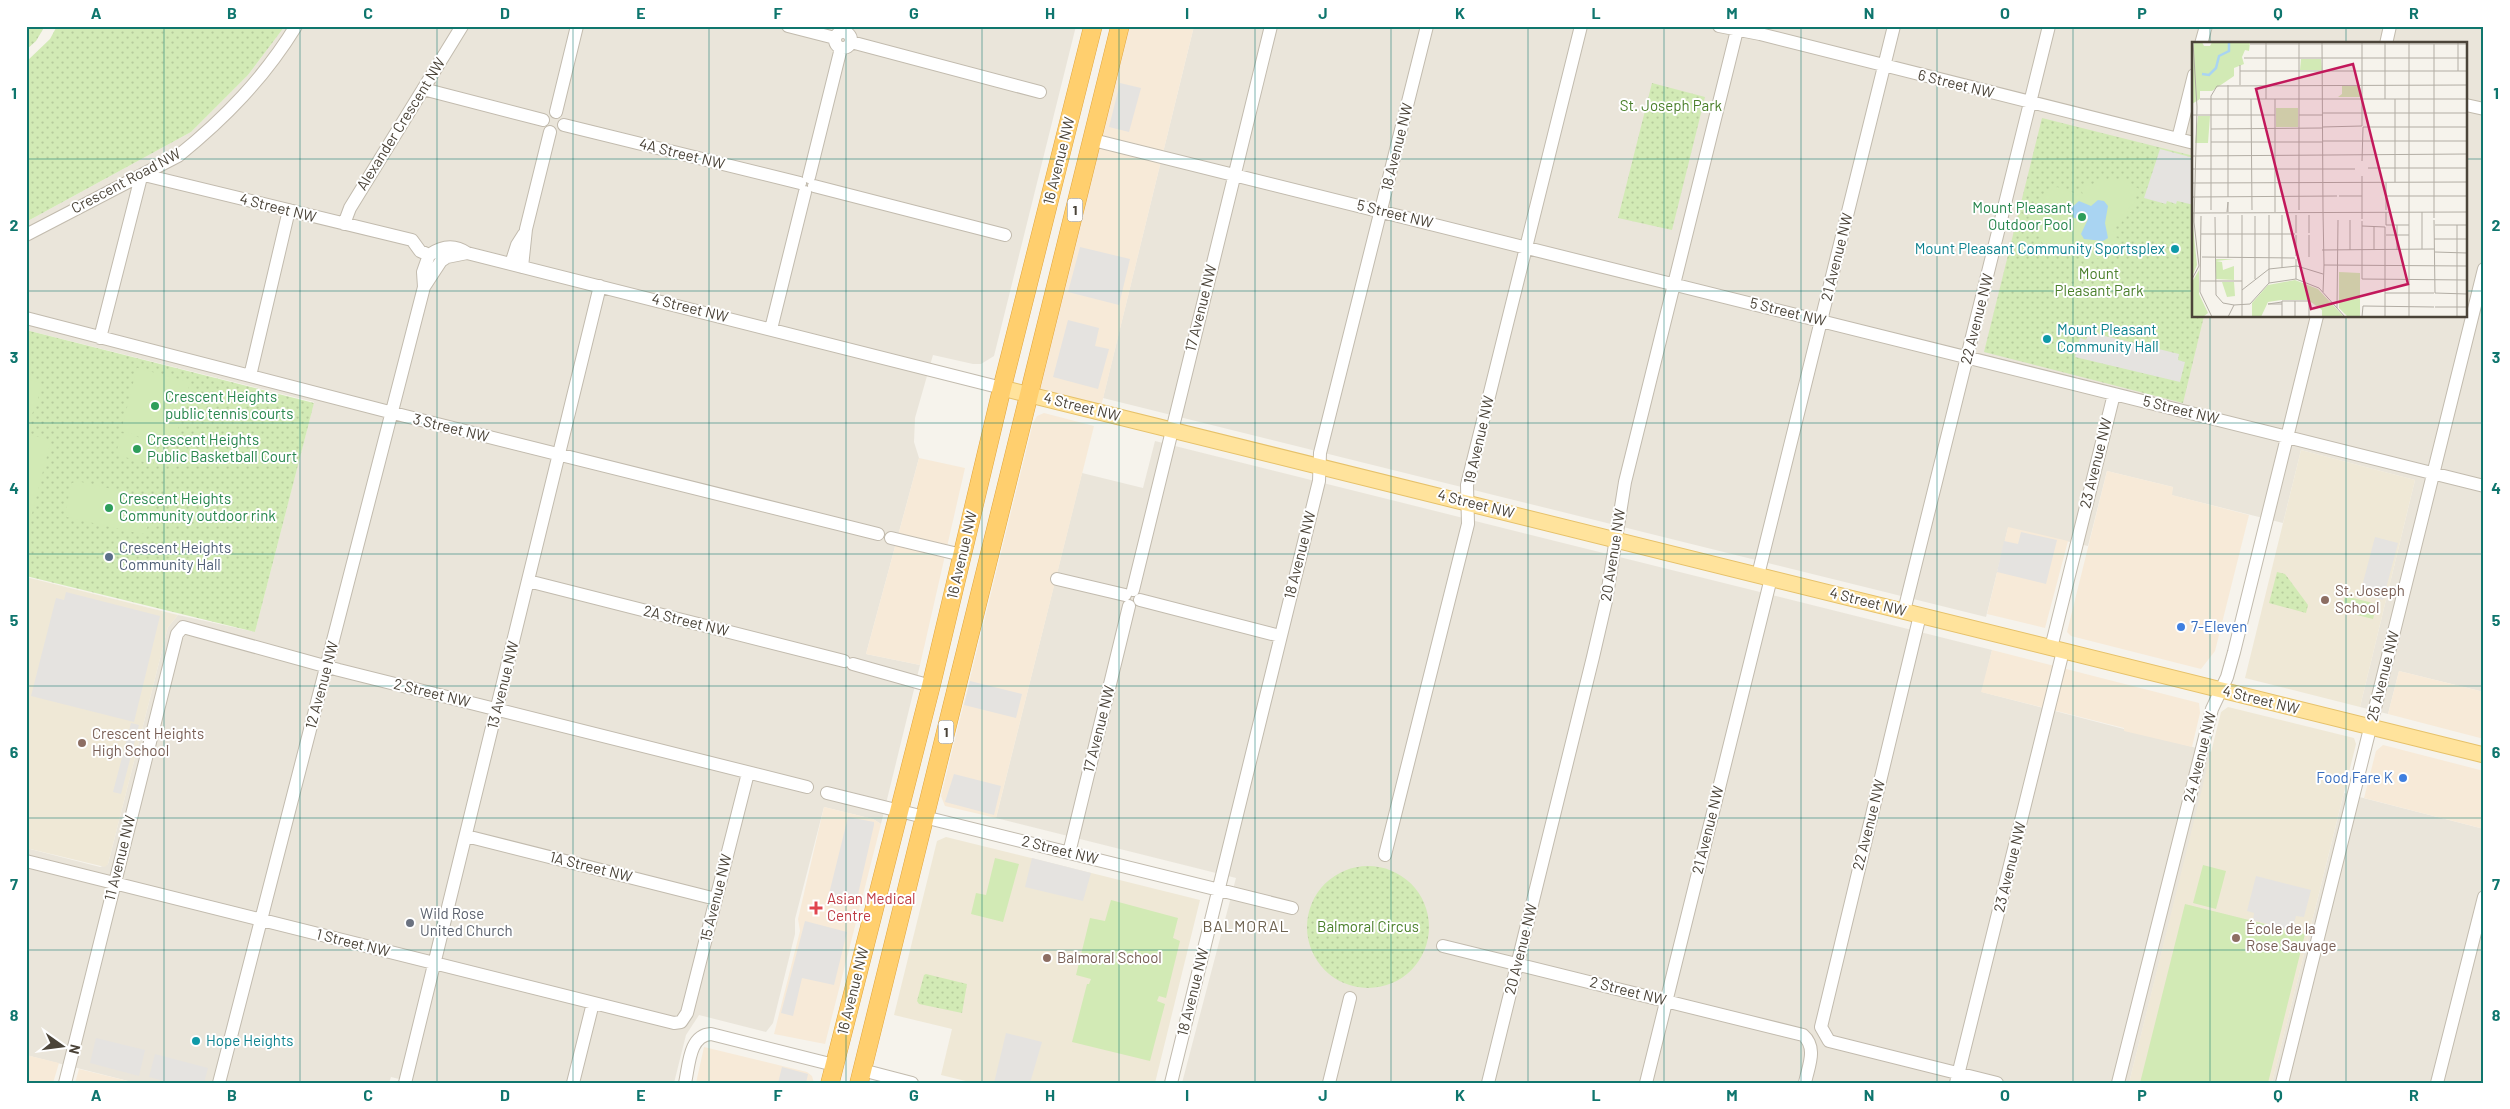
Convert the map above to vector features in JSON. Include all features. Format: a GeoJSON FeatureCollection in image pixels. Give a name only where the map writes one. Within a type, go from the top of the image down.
{"type":"FeatureCollection","features":[{"type":"Feature","properties":{"kind":"highway","name":"16 Avenue NW"},"geometry":{"type":"LineString","coordinates":[[830,1083],[931,686],[1002,388],[1093,26]]}},
{"type":"Feature","properties":{"kind":"highway","name":"16 Avenue NW"},"geometry":{"type":"LineString","coordinates":[[861,1077],[1120,26]]}},
{"type":"Feature","properties":{"kind":"main road","name":"4 Street NW"},"geometry":{"type":"LineString","coordinates":[[1002,388],[2484,756]]}},
{"type":"Feature","properties":{"kind":"street","name":"Crescent Road NW"},"geometry":{"type":"LineString","coordinates":[[26,236],[142,176],[178,156],[196,142],[269,68],[296,26]]}},
{"type":"Feature","properties":{"kind":"street","name":"Alexander Crescent NW"},"geometry":{"type":"LineString","coordinates":[[344,224],[348,211],[462,26]]}},
{"type":"Feature","properties":{"kind":"street"},"geometry":{"type":"LineString","coordinates":[[556,112],[577,26]]}},
{"type":"Feature","properties":{"kind":"street"},"geometry":{"type":"LineString","coordinates":[[788,26],[844,37],[1040,92]]}},
{"type":"Feature","properties":{"kind":"street","name":"17 Avenue NW"},"geometry":{"type":"LineString","coordinates":[[1069,853],[1271,26]]}},
{"type":"Feature","properties":{"kind":"street","name":"18 Avenue NW"},"geometry":{"type":"LineString","coordinates":[[1171,1083],[1319,481],[1320,452],[1427,26]]}},
{"type":"Feature","properties":{"kind":"street","name":"19 Avenue NW"},"geometry":{"type":"LineString","coordinates":[[1385,855],[1468,524],[1467,485],[1581,26]]}},
{"type":"Feature","properties":{"kind":"street","name":"6 Street NW"},"geometry":{"type":"LineString","coordinates":[[1719,26],[1738,28],[2192,142]]}},
{"type":"Feature","properties":{"kind":"street","name":"21 Avenue NW"},"geometry":{"type":"LineString","coordinates":[[1646,1083],[1667,1001],[1821,320],[1894,26]]}},
{"type":"Feature","properties":{"kind":"street","name":"22 Avenue NW"},"geometry":{"type":"LineString","coordinates":[[1904,611],[2049,26]]}},
{"type":"Feature","properties":{"kind":"street"},"geometry":{"type":"LineString","coordinates":[[2202,42],[2206,26]]}},
{"type":"Feature","properties":{"kind":"street"},"geometry":{"type":"LineString","coordinates":[[2386,42],[2390,26]]}},
{"type":"Feature","properties":{"kind":"street","name":"20 Avenue NW"},"geometry":{"type":"LineString","coordinates":[[1488,1083],[1593,657],[1617,540],[1625,482],[1738,28]]}},
{"type":"Feature","properties":{"kind":"street"},"geometry":{"type":"LineString","coordinates":[[771,329],[844,37]]}},
{"type":"Feature","properties":{"kind":"street"},"geometry":{"type":"LineString","coordinates":[[2178,139],[2192,83]]}},
{"type":"Feature","properties":{"kind":"street"},"geometry":{"type":"LineString","coordinates":[[423,89],[543,120]]}},
{"type":"Feature","properties":{"kind":"street"},"geometry":{"type":"LineString","coordinates":[[2468,106],[2484,110]]}},
{"type":"Feature","properties":{"kind":"street"},"geometry":{"type":"LineString","coordinates":[[556,112],[562,117],[564,125],[557,132],[550,132],[545,129],[543,120],[547,114],[556,112]]}},
{"type":"Feature","properties":{"kind":"street","name":"4A Street NW"},"geometry":{"type":"LineString","coordinates":[[564,125],[1005,235]]}},
{"type":"Feature","properties":{"kind":"street"},"geometry":{"type":"LineString","coordinates":[[517,265],[550,132]]}},
{"type":"Feature","properties":{"kind":"street","name":"5 Street NW"},"geometry":{"type":"LineString","coordinates":[[1093,140],[1968,356],[2484,486]]}},
{"type":"Feature","properties":{"kind":"street","name":"4 Street NW"},"geometry":{"type":"LineString","coordinates":[[142,176],[412,240],[420,251],[435,258],[437,250],[454,246],[467,253],[1002,388]]}},
{"type":"Feature","properties":{"kind":"street"},"geometry":{"type":"LineString","coordinates":[[100,338],[142,176]]}},
{"type":"Feature","properties":{"kind":"street"},"geometry":{"type":"LineString","coordinates":[[250,376],[289,210]]}},
{"type":"Feature","properties":{"kind":"street","name":"12 Avenue NW"},"geometry":{"type":"LineString","coordinates":[[219,1083],[393,413],[424,287],[423,272],[435,258]]}},
{"type":"Feature","properties":{"kind":"street","name":"25 Avenue NW"},"geometry":{"type":"LineString","coordinates":[[2282,1083],[2484,269]]}},
{"type":"Feature","properties":{"kind":"street","name":"13 Avenue NW"},"geometry":{"type":"LineString","coordinates":[[405,1083],[600,286]]}},
{"type":"Feature","properties":{"kind":"street","name":"3 Street NW"},"geometry":{"type":"LineString","coordinates":[[26,318],[393,413],[878,534]]}},
{"type":"Feature","properties":{"kind":"street","name":"24 Avenue NW"},"geometry":{"type":"LineString","coordinates":[[2118,1083],[2212,709],[2234,652],[2316,318]]}},
{"type":"Feature","properties":{"kind":"street","name":"23 Avenue NW"},"geometry":{"type":"LineString","coordinates":[[1958,1078],[2114,394]]}},
{"type":"Feature","properties":{"kind":"street"},"geometry":{"type":"LineString","coordinates":[[891,538],[962,555]]}},
{"type":"Feature","properties":{"kind":"street"},"geometry":{"type":"LineString","coordinates":[[1058,579],[1280,636]]}},
{"type":"Feature","properties":{"kind":"street","name":"2A Street NW"},"geometry":{"type":"LineString","coordinates":[[528,581],[931,686]]}},
{"type":"Feature","properties":{"kind":"street","name":"22 Avenue NW"},"geometry":{"type":"LineString","coordinates":[[1920,615],[1820,1024],[1823,1034],[1829,1041],[1958,1078]]}},
{"type":"Feature","properties":{"kind":"street","name":"2 Street NW"},"geometry":{"type":"LineString","coordinates":[[176,634],[183,627],[327,666],[807,788]]}},
{"type":"Feature","properties":{"kind":"street","name":"11 Avenue NW"},"geometry":{"type":"LineString","coordinates":[[65,1083],[176,634]]}},
{"type":"Feature","properties":{"kind":"street","name":"15 Avenue NW"},"geometry":{"type":"LineString","coordinates":[[681,1022],[687,1013],[748,772]]}},
{"type":"Feature","properties":{"kind":"street","name":"2 Street NW"},"geometry":{"type":"LineString","coordinates":[[828,793],[1292,908]]}},
{"type":"Feature","properties":{"kind":"street","name":"1A Street NW"},"geometry":{"type":"LineString","coordinates":[[466,836],[716,900]]}},
{"type":"Feature","properties":{"kind":"street","name":"1 Street NW"},"geometry":{"type":"LineString","coordinates":[[26,861],[593,1003],[671,1022],[681,1022]]}},
{"type":"Feature","properties":{"kind":"street"},"geometry":{"type":"LineString","coordinates":[[2438,1083],[2484,898]]}},
{"type":"Feature","properties":{"kind":"street","name":"2 Street NW"},"geometry":{"type":"LineString","coordinates":[[1443,946],[1804,1036],[1810,1042],[1812,1051],[1804,1083]]}},
{"type":"Feature","properties":{"kind":"street"},"geometry":{"type":"LineString","coordinates":[[1329,1083],[1350,998]]}},
{"type":"Feature","properties":{"kind":"street"},"geometry":{"type":"LineString","coordinates":[[573,1083],[593,1003]]}},
{"type":"Feature","properties":{"kind":"street"},"geometry":{"type":"LineString","coordinates":[[685,1083],[695,1042],[700,1036],[711,1034],[834,1065]]}},
{"type":"Feature","properties":{"kind":"street"},"geometry":{"type":"LineString","coordinates":[[861,1077],[912,1083]]}},
{"type":"Feature","properties":{"kind":"street"},"geometry":{"type":"LineString","coordinates":[[1958,1078],[1997,1083]]}},
{"type":"Feature","properties":{"kind":"shaded area"},"geometry":{"type":"Polygon","coordinates":[[[285,26],[1076,26],[994,356],[981,364],[973,364],[933,355],[915,418],[914,442],[919,458],[866,654],[920,665],[881,824],[873,819],[824,807],[795,919],[795,934],[773,1023],[766,1032],[699,1015],[686,1035],[674,1083],[415,1083],[391,1077],[389,1083],[136,1083],[26,1055],[26,848],[100,867],[108,864],[168,627],[178,615],[255,632],[314,402],[26,330],[26,222],[191,132],[248,75],[285,26]]]}},
{"type":"Feature","properties":{"kind":"shaded area"},"geometry":{"type":"Polygon","coordinates":[[[1120,26],[1194,26],[1100,411],[1030,394],[1120,26]]]}},
{"type":"Feature","properties":{"kind":"shaded area"},"geometry":{"type":"Polygon","coordinates":[[[1194,26],[2484,26],[2484,692],[2399,671],[2388,714],[2360,707],[2415,480],[2301,450],[2283,523],[2171,495],[2173,487],[2107,471],[2088,546],[2008,528],[1986,617],[1103,398],[1194,26]]]}},
{"type":"Feature","properties":{"kind":"shaded area"},"geometry":{"type":"Polygon","coordinates":[[[1120,83],[1141,88],[1129,132],[1109,127],[1120,83]]]}},
{"type":"Feature","properties":{"kind":"shaded area"},"geometry":{"type":"Polygon","coordinates":[[[2160,149],[2192,157],[2192,205],[2177,201],[2176,204],[2167,201],[2166,204],[2144,198],[2160,149]]]}},
{"type":"Feature","properties":{"kind":"shaded area"},"geometry":{"type":"Polygon","coordinates":[[[1080,247],[1130,259],[1119,305],[1068,292],[1080,247]]]}},
{"type":"Feature","properties":{"kind":"shaded area"},"geometry":{"type":"Polygon","coordinates":[[[1068,320],[1099,328],[1095,346],[1109,349],[1098,389],[1053,377],[1068,320]]]}},
{"type":"Feature","properties":{"kind":"shaded area"},"geometry":{"type":"Polygon","coordinates":[[[2093,333],[2179,354],[2178,360],[2185,362],[2180,382],[2075,357],[2080,338],[2086,340],[2088,335],[2093,336],[2093,333]]]}},
{"type":"Feature","properties":{"kind":"shaded area"},"geometry":{"type":"Polygon","coordinates":[[[1044,413],[1094,426],[996,818],[945,806],[941,796],[1033,423],[1037,416],[1044,413]]]}},
{"type":"Feature","properties":{"kind":"shaded area"},"geometry":{"type":"Polygon","coordinates":[[[1155,441],[1992,650],[1982,692],[2212,752],[2129,1083],[1182,1083],[1236,878],[996,818],[1082,473],[1143,488],[1155,441]]]}},
{"type":"Feature","properties":{"kind":"shaded area","name":"St. Joseph School"},"geometry":{"type":"Polygon","coordinates":[[[2301,450],[2415,480],[2360,707],[2245,678],[2301,450]]]}},
{"type":"Feature","properties":{"kind":"shaded area"},"geometry":{"type":"Polygon","coordinates":[[[919,458],[965,468],[920,665],[866,654],[919,458]]]}},
{"type":"Feature","properties":{"kind":"shaded area"},"geometry":{"type":"Polygon","coordinates":[[[2107,471],[2173,487],[2172,495],[2249,515],[2215,651],[2201,669],[2071,636],[2067,632],[2107,471]]]}},
{"type":"Feature","properties":{"kind":"shaded area"},"geometry":{"type":"Polygon","coordinates":[[[2008,527],[2068,541],[2045,628],[1987,614],[2008,527]]]}},
{"type":"Feature","properties":{"kind":"shaded area"},"geometry":{"type":"Polygon","coordinates":[[[2021,532],[2057,540],[2046,584],[1997,572],[2004,541],[2018,544],[2021,532]]]}},
{"type":"Feature","properties":{"kind":"shaded area"},"geometry":{"type":"Polygon","coordinates":[[[2375,537],[2398,543],[2383,600],[2360,594],[2375,537]]]}},
{"type":"Feature","properties":{"kind":"shaded area","name":"Crescent Heights High School"},"geometry":{"type":"Polygon","coordinates":[[[26,577],[178,615],[168,627],[108,864],[105,867],[26,848],[26,577]]]}},
{"type":"Feature","properties":{"kind":"shaded area"},"geometry":{"type":"Polygon","coordinates":[[[66,592],[160,616],[134,722],[31,696],[56,598],[64,600],[66,592]]]}},
{"type":"Feature","properties":{"kind":"shaded area"},"geometry":{"type":"Polygon","coordinates":[[[1992,650],[2199,703],[2200,713],[2192,747],[2124,731],[2124,728],[1981,692],[1992,650]]]}},
{"type":"Feature","properties":{"kind":"shaded area"},"geometry":{"type":"Polygon","coordinates":[[[2399,671],[2484,692],[2484,739],[2388,714],[2399,671]]]}},
{"type":"Feature","properties":{"kind":"shaded area"},"geometry":{"type":"Polygon","coordinates":[[[970,681],[1022,694],[1016,718],[964,705],[970,681]]]}},
{"type":"Feature","properties":{"kind":"shaded area","name":"École de la Rose Sauvage"},"geometry":{"type":"Polygon","coordinates":[[[2228,707],[2354,738],[2356,744],[2272,1083],[2129,1083],[2221,712],[2228,707]]]}},
{"type":"Feature","properties":{"kind":"shaded area"},"geometry":{"type":"Polygon","coordinates":[[[131,723],[139,725],[121,794],[113,792],[131,723]]]}},
{"type":"Feature","properties":{"kind":"shaded area"},"geometry":{"type":"Polygon","coordinates":[[[2383,745],[2484,771],[2484,829],[2364,798],[2376,751],[2383,745]]]}},
{"type":"Feature","properties":{"kind":"shaded area"},"geometry":{"type":"Polygon","coordinates":[[[954,774],[1001,786],[994,815],[945,802],[954,774]]]}},
{"type":"Feature","properties":{"kind":"shaded area"},"geometry":{"type":"Polygon","coordinates":[[[2344,793],[2484,829],[2484,1083],[2272,1083],[2344,793]]]}},
{"type":"Feature","properties":{"kind":"shaded area"},"geometry":{"type":"Polygon","coordinates":[[[824,807],[873,819],[881,824],[825,1044],[774,1034],[800,931],[798,919],[824,807]]]}},
{"type":"Feature","properties":{"kind":"shaded area"},"geometry":{"type":"Polygon","coordinates":[[[848,817],[874,822],[856,903],[831,897],[829,894],[848,817]]]}},
{"type":"Feature","properties":{"kind":"shaded area","name":"Balmoral School"},"geometry":{"type":"Polygon","coordinates":[[[946,837],[1200,900],[1155,1083],[974,1083],[941,1075],[952,1029],[894,1015],[937,841],[946,837]]]}},
{"type":"Feature","properties":{"kind":"shaded area"},"geometry":{"type":"Polygon","coordinates":[[[1032,858],[1091,873],[1083,901],[1025,887],[1032,858]]]}},
{"type":"Feature","properties":{"kind":"shaded area"},"geometry":{"type":"Polygon","coordinates":[[[2256,876],[2311,890],[2304,917],[2296,916],[2292,930],[2253,920],[2254,913],[2247,911],[2256,876]]]}},
{"type":"Feature","properties":{"kind":"shaded area"},"geometry":{"type":"Polygon","coordinates":[[[805,921],[847,932],[834,985],[802,978],[793,1016],[781,1013],[805,921]]]}},
{"type":"Feature","properties":{"kind":"shaded area"},"geometry":{"type":"Polygon","coordinates":[[[1006,1033],[1042,1042],[1030,1083],[994,1083],[1006,1033]]]}},
{"type":"Feature","properties":{"kind":"shaded area"},"geometry":{"type":"Polygon","coordinates":[[[96,1038],[145,1050],[139,1076],[90,1063],[96,1038]]]}},
{"type":"Feature","properties":{"kind":"shaded area"},"geometry":{"type":"Polygon","coordinates":[[[704,1047],[807,1072],[812,1076],[814,1083],[696,1083],[704,1047]]]}},
{"type":"Feature","properties":{"kind":"shaded area"},"geometry":{"type":"Polygon","coordinates":[[[155,1054],[208,1068],[204,1083],[172,1083],[149,1077],[155,1054]]]}},
{"type":"Feature","properties":{"kind":"shaded area"},"geometry":{"type":"Polygon","coordinates":[[[26,1055],[59,1063],[53,1083],[26,1083],[26,1055]]]}},
{"type":"Feature","properties":{"kind":"shaded area"},"geometry":{"type":"Polygon","coordinates":[[[782,1067],[808,1074],[806,1083],[778,1083],[782,1067]]]}},
{"type":"Feature","properties":{"kind":"shaded area"},"geometry":{"type":"Polygon","coordinates":[[[79,1069],[136,1083],[75,1083],[79,1069]]]}},
{"type":"Feature","properties":{"kind":"green space"},"geometry":{"type":"Polygon","coordinates":[[[26,26],[45,26],[36,41],[26,50],[26,26]]]}},
{"type":"Feature","properties":{"kind":"green space"},"geometry":{"type":"Polygon","coordinates":[[[57,26],[285,26],[248,75],[191,132],[26,222],[26,62],[50,39],[57,26]]]}},
{"type":"Feature","properties":{"kind":"green space","name":"St. Joseph Park"},"geometry":{"type":"Polygon","coordinates":[[[1652,83],[1705,97],[1672,230],[1618,218],[1652,83]]]}},
{"type":"Feature","properties":{"kind":"green space","name":"Mount Pleasant Park"},"geometry":{"type":"Polygon","coordinates":[[[2042,118],[2192,156],[2192,318],[2204,318],[2183,403],[1984,352],[2042,118]]]}},
{"type":"Feature","properties":{"kind":"green space","name":"Mount Pleasant Outdoor Pool"},"geometry":{"type":"Polygon","coordinates":[[[2109,177],[2127,181],[2126,185],[2138,188],[2134,205],[2130,204],[2125,222],[2122,221],[2120,226],[2115,225],[2113,231],[2116,232],[2115,237],[2118,238],[2112,254],[2096,259],[2043,244],[2037,227],[2036,214],[2038,202],[2042,196],[2057,187],[2083,196],[2081,187],[2100,182],[2100,179],[2108,181],[2109,177]]]}},
{"type":"Feature","properties":{"kind":"green space"},"geometry":{"type":"Polygon","coordinates":[[[26,330],[314,403],[255,632],[26,576],[26,330]]]}},
{"type":"Feature","properties":{"kind":"green space","name":"Crescent Heights public tennis courts"},"geometry":{"type":"Polygon","coordinates":[[[137,368],[190,382],[174,445],[121,431],[137,368]]]}},
{"type":"Feature","properties":{"kind":"green space"},"geometry":{"type":"Polygon","coordinates":[[[26,379],[41,383],[37,404],[26,426],[26,379]]]}},
{"type":"Feature","properties":{"kind":"green space","name":"Crescent Heights Public Basketball Court"},"geometry":{"type":"Polygon","coordinates":[[[121,433],[159,442],[153,464],[116,455],[121,433]]]}},
{"type":"Feature","properties":{"kind":"green space"},"geometry":{"type":"Polygon","coordinates":[[[26,434],[51,440],[26,537],[26,434]]]}},
{"type":"Feature","properties":{"kind":"green space","name":"Crescent Heights Community outdoor rink"},"geometry":{"type":"Polygon","coordinates":[[[77,481],[150,498],[153,502],[146,533],[141,534],[67,517],[65,513],[72,483],[77,481]]]}},
{"type":"Feature","properties":{"kind":"green space"},"geometry":{"type":"Polygon","coordinates":[[[2277,572],[2285,574],[2308,605],[2306,613],[2269,603],[2277,572]]]}},
{"type":"Feature","properties":{"kind":"green space"},"geometry":{"type":"Polygon","coordinates":[[[2345,596],[2377,604],[2373,619],[2341,611],[2345,596]]]}},
{"type":"Feature","properties":{"kind":"green space"},"geometry":{"type":"Polygon","coordinates":[[[995,858],[1019,864],[1003,922],[971,914],[976,893],[986,895],[995,858]]]}},
{"type":"Feature","properties":{"kind":"green space"},"geometry":{"type":"Polygon","coordinates":[[[2203,865],[2226,871],[2216,909],[2193,903],[2203,865]]]}},
{"type":"Feature","properties":{"kind":"green space","name":"Balmoral Circus"},"geometry":{"type":"Polygon","coordinates":[[[1368,866],[1380,867],[1391,871],[1402,876],[1411,884],[1419,893],[1424,904],[1428,915],[1428,939],[1424,950],[1419,961],[1411,970],[1402,978],[1391,983],[1380,987],[1368,988],[1356,987],[1345,983],[1334,978],[1325,970],[1317,961],[1312,950],[1308,939],[1307,927],[1308,915],[1312,904],[1317,893],[1325,884],[1334,876],[1345,871],[1356,867],[1368,866]]]}},
{"type":"Feature","properties":{"kind":"green space"},"geometry":{"type":"Polygon","coordinates":[[[1111,900],[1178,918],[1173,938],[1180,941],[1166,998],[1159,996],[1157,1001],[1165,1004],[1150,1061],[1072,1042],[1087,984],[1089,984],[1091,979],[1076,975],[1090,918],[1105,921],[1111,900]]]}},
{"type":"Feature","properties":{"kind":"green space"},"geometry":{"type":"Polygon","coordinates":[[[2185,904],[2305,934],[2268,1083],[2140,1083],[2185,904]]]}},
{"type":"Feature","properties":{"kind":"green space"},"geometry":{"type":"Polygon","coordinates":[[[924,975],[967,984],[962,1013],[919,1004],[917,1001],[924,975]]]}},
{"type":"Feature","properties":{"kind":"water"},"geometry":{"type":"Polygon","coordinates":[[[2098,200],[2104,201],[2108,206],[2105,223],[2108,238],[2103,241],[2084,239],[2081,234],[2088,219],[2074,218],[2071,208],[2079,201],[2091,206],[2098,200]]]}},
{"type":"Feature","properties":{"kind":"place","name":"Mount Pleasant Outdoor Pool"},"geometry":{"type":"Point","coordinates":[2082,217]}},
{"type":"Feature","properties":{"kind":"place","name":"Mount Pleasant Community Sportsplex"},"geometry":{"type":"Point","coordinates":[2175,249]}},
{"type":"Feature","properties":{"kind":"place","name":"Mount Pleasant Community Hall"},"geometry":{"type":"Point","coordinates":[2047,339]}},
{"type":"Feature","properties":{"kind":"place","name":"Crescent Heights public tennis courts"},"geometry":{"type":"Point","coordinates":[155,406]}},
{"type":"Feature","properties":{"kind":"place","name":"Crescent Heights Public Basketball Court"},"geometry":{"type":"Point","coordinates":[137,449]}},
{"type":"Feature","properties":{"kind":"place","name":"Crescent Heights Community outdoor rink"},"geometry":{"type":"Point","coordinates":[109,508]}},
{"type":"Feature","properties":{"kind":"place","name":"Crescent Heights Community Hall"},"geometry":{"type":"Point","coordinates":[109,557]}},
{"type":"Feature","properties":{"kind":"place","name":"St. Joseph School"},"geometry":{"type":"Point","coordinates":[2325,600]}},
{"type":"Feature","properties":{"kind":"place","name":"7-Eleven"},"geometry":{"type":"Point","coordinates":[2181,627]}},
{"type":"Feature","properties":{"kind":"place","name":"Crescent Heights High School"},"geometry":{"type":"Point","coordinates":[82,743]}},
{"type":"Feature","properties":{"kind":"place","name":"Food Fare K"},"geometry":{"type":"Point","coordinates":[2403,778]}},
{"type":"Feature","properties":{"kind":"place","name":"Asian Medical Centre"},"geometry":{"type":"Point","coordinates":[816,908]}},
{"type":"Feature","properties":{"kind":"place","name":"Wild Rose United Church"},"geometry":{"type":"Point","coordinates":[410,923]}},
{"type":"Feature","properties":{"kind":"place","name":"École de la Rose Sauvage"},"geometry":{"type":"Point","coordinates":[2236,938]}},
{"type":"Feature","properties":{"kind":"place","name":"Balmoral School"},"geometry":{"type":"Point","coordinates":[1047,958]}},
{"type":"Feature","properties":{"kind":"place","name":"Hope Heights"},"geometry":{"type":"Point","coordinates":[196,1041]}},
{"type":"Feature","properties":{"kind":"district","name":"BALMORAL"},"geometry":{"type":"Point","coordinates":[1246,926]}}]}
